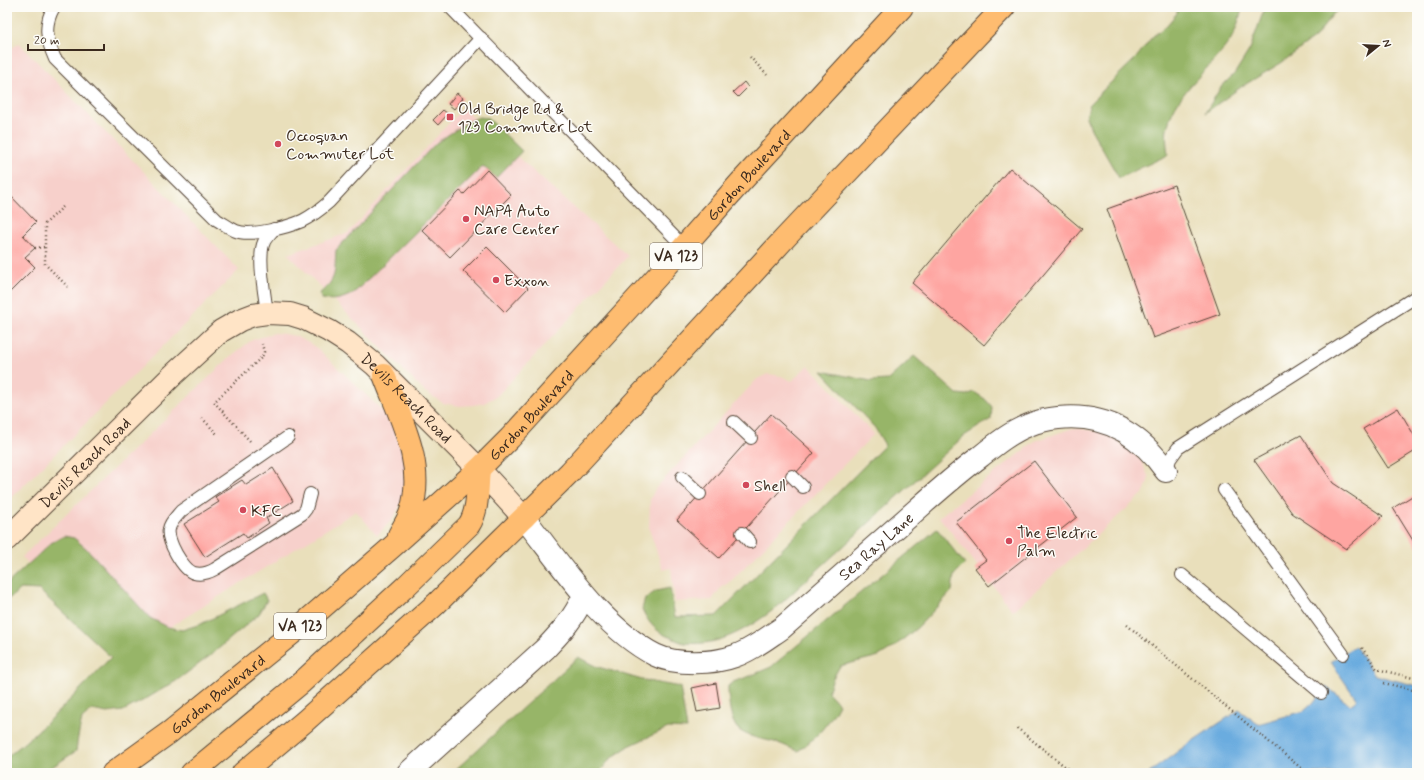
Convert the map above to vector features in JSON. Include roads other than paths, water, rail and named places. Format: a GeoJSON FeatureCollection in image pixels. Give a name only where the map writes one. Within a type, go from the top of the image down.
{"type":"FeatureCollection","features":[{"type":"Feature","properties":{"kind":"highway"},"geometry":{"type":"LineString","coordinates":[[871,41],[882,7]]}},
{"type":"Feature","properties":{"kind":"highway","name":"Gordon Boulevard"},"geometry":{"type":"LineString","coordinates":[[113,773],[170,732],[289,636],[479,469],[510,438],[684,247],[740,183],[902,7]]}},
{"type":"Feature","properties":{"kind":"highway"},"geometry":{"type":"LineString","coordinates":[[243,773],[272,750],[436,604],[570,472],[781,242],[1004,7]]}},
{"type":"Feature","properties":{"kind":"highway"},"geometry":{"type":"LineString","coordinates":[[384,376],[412,451],[416,470],[416,485],[411,513],[392,547]]}},
{"type":"Feature","properties":{"kind":"highway"},"geometry":{"type":"LineString","coordinates":[[192,773],[302,682],[406,586],[469,525],[474,516],[479,469]]}},
{"type":"Feature","properties":{"kind":"highway"},"geometry":{"type":"LineString","coordinates":[[252,773],[272,750]]}},
{"type":"Feature","properties":{"kind":"street","name":"Devils Reach Road"},"geometry":{"type":"LineString","coordinates":[[7,539],[173,375],[220,331],[240,320],[267,313],[290,314],[316,324],[348,343],[375,365],[384,376],[479,469],[524,518],[584,596]]}},
{"type":"Feature","properties":{"kind":"street","name":"Sea Ray Lane"},"geometry":{"type":"LineString","coordinates":[[584,596],[624,634],[656,656],[680,661],[703,662],[735,656],[758,644],[782,628],[959,472],[1006,437],[1030,425],[1050,419],[1071,417],[1098,420],[1118,427],[1141,442],[1158,459],[1166,471]]}},
{"type":"Feature","properties":{"kind":"street"},"geometry":{"type":"LineString","coordinates":[[408,773],[546,648],[565,628],[576,613],[584,596]]}},
{"type":"Feature","properties":{"kind":"lane"},"geometry":{"type":"LineString","coordinates":[[54,7],[50,13],[47,26],[48,43],[55,59],[217,220],[237,232],[252,232],[283,228],[302,221],[329,202],[480,38]]}},
{"type":"Feature","properties":{"kind":"lane"},"geometry":{"type":"LineString","coordinates":[[450,7],[684,247]]}},
{"type":"Feature","properties":{"kind":"lane"},"geometry":{"type":"LineString","coordinates":[[267,313],[261,269],[262,256],[264,242],[274,229]]}},
{"type":"Feature","properties":{"kind":"lane"},"geometry":{"type":"LineString","coordinates":[[1166,471],[1170,459],[1178,448],[1417,296]]}},
{"type":"Feature","properties":{"kind":"lane"},"geometry":{"type":"LineString","coordinates":[[734,422],[751,438]]}},
{"type":"Feature","properties":{"kind":"lane"},"geometry":{"type":"LineString","coordinates":[[288,437],[181,511],[173,520],[169,529],[170,544],[188,569],[192,572],[204,574],[215,569],[302,514],[306,509],[310,494]]}},
{"type":"Feature","properties":{"kind":"lane"},"geometry":{"type":"LineString","coordinates":[[792,476],[803,487]]}},
{"type":"Feature","properties":{"kind":"lane"},"geometry":{"type":"LineString","coordinates":[[682,478],[700,494]]}},
{"type":"Feature","properties":{"kind":"lane"},"geometry":{"type":"LineString","coordinates":[[1224,490],[1343,654]]}},
{"type":"Feature","properties":{"kind":"lane"},"geometry":{"type":"LineString","coordinates":[[1182,575],[1321,693]]}},
{"type":"Feature","properties":{"kind":"water"},"geometry":{"type":"Polygon","coordinates":[[[1355,646],[1375,675],[1417,686],[1417,773],[1149,773],[1185,746],[1239,710],[1258,724],[1304,711],[1313,703],[1326,686],[1350,705],[1357,700],[1331,662],[1355,646]]]}},
{"type":"Feature","properties":{"kind":"place","name":"Old Bridge Rd & 123 Commuter Lot"},"geometry":{"type":"Point","coordinates":[450,117]}},
{"type":"Feature","properties":{"kind":"place","name":"Occoquan Commuter Lot"},"geometry":{"type":"Point","coordinates":[278,144]}},
{"type":"Feature","properties":{"kind":"place","name":"NAPA Auto Care Center"},"geometry":{"type":"Point","coordinates":[466,219]}},
{"type":"Feature","properties":{"kind":"place","name":"Exxon"},"geometry":{"type":"Point","coordinates":[496,280]}},
{"type":"Feature","properties":{"kind":"place","name":"Shell"},"geometry":{"type":"Point","coordinates":[746,485]}},
{"type":"Feature","properties":{"kind":"place","name":"KFC"},"geometry":{"type":"Point","coordinates":[243,510]}},
{"type":"Feature","properties":{"kind":"place","name":"The Electric Palm"},"geometry":{"type":"Point","coordinates":[1009,541]}}]}
